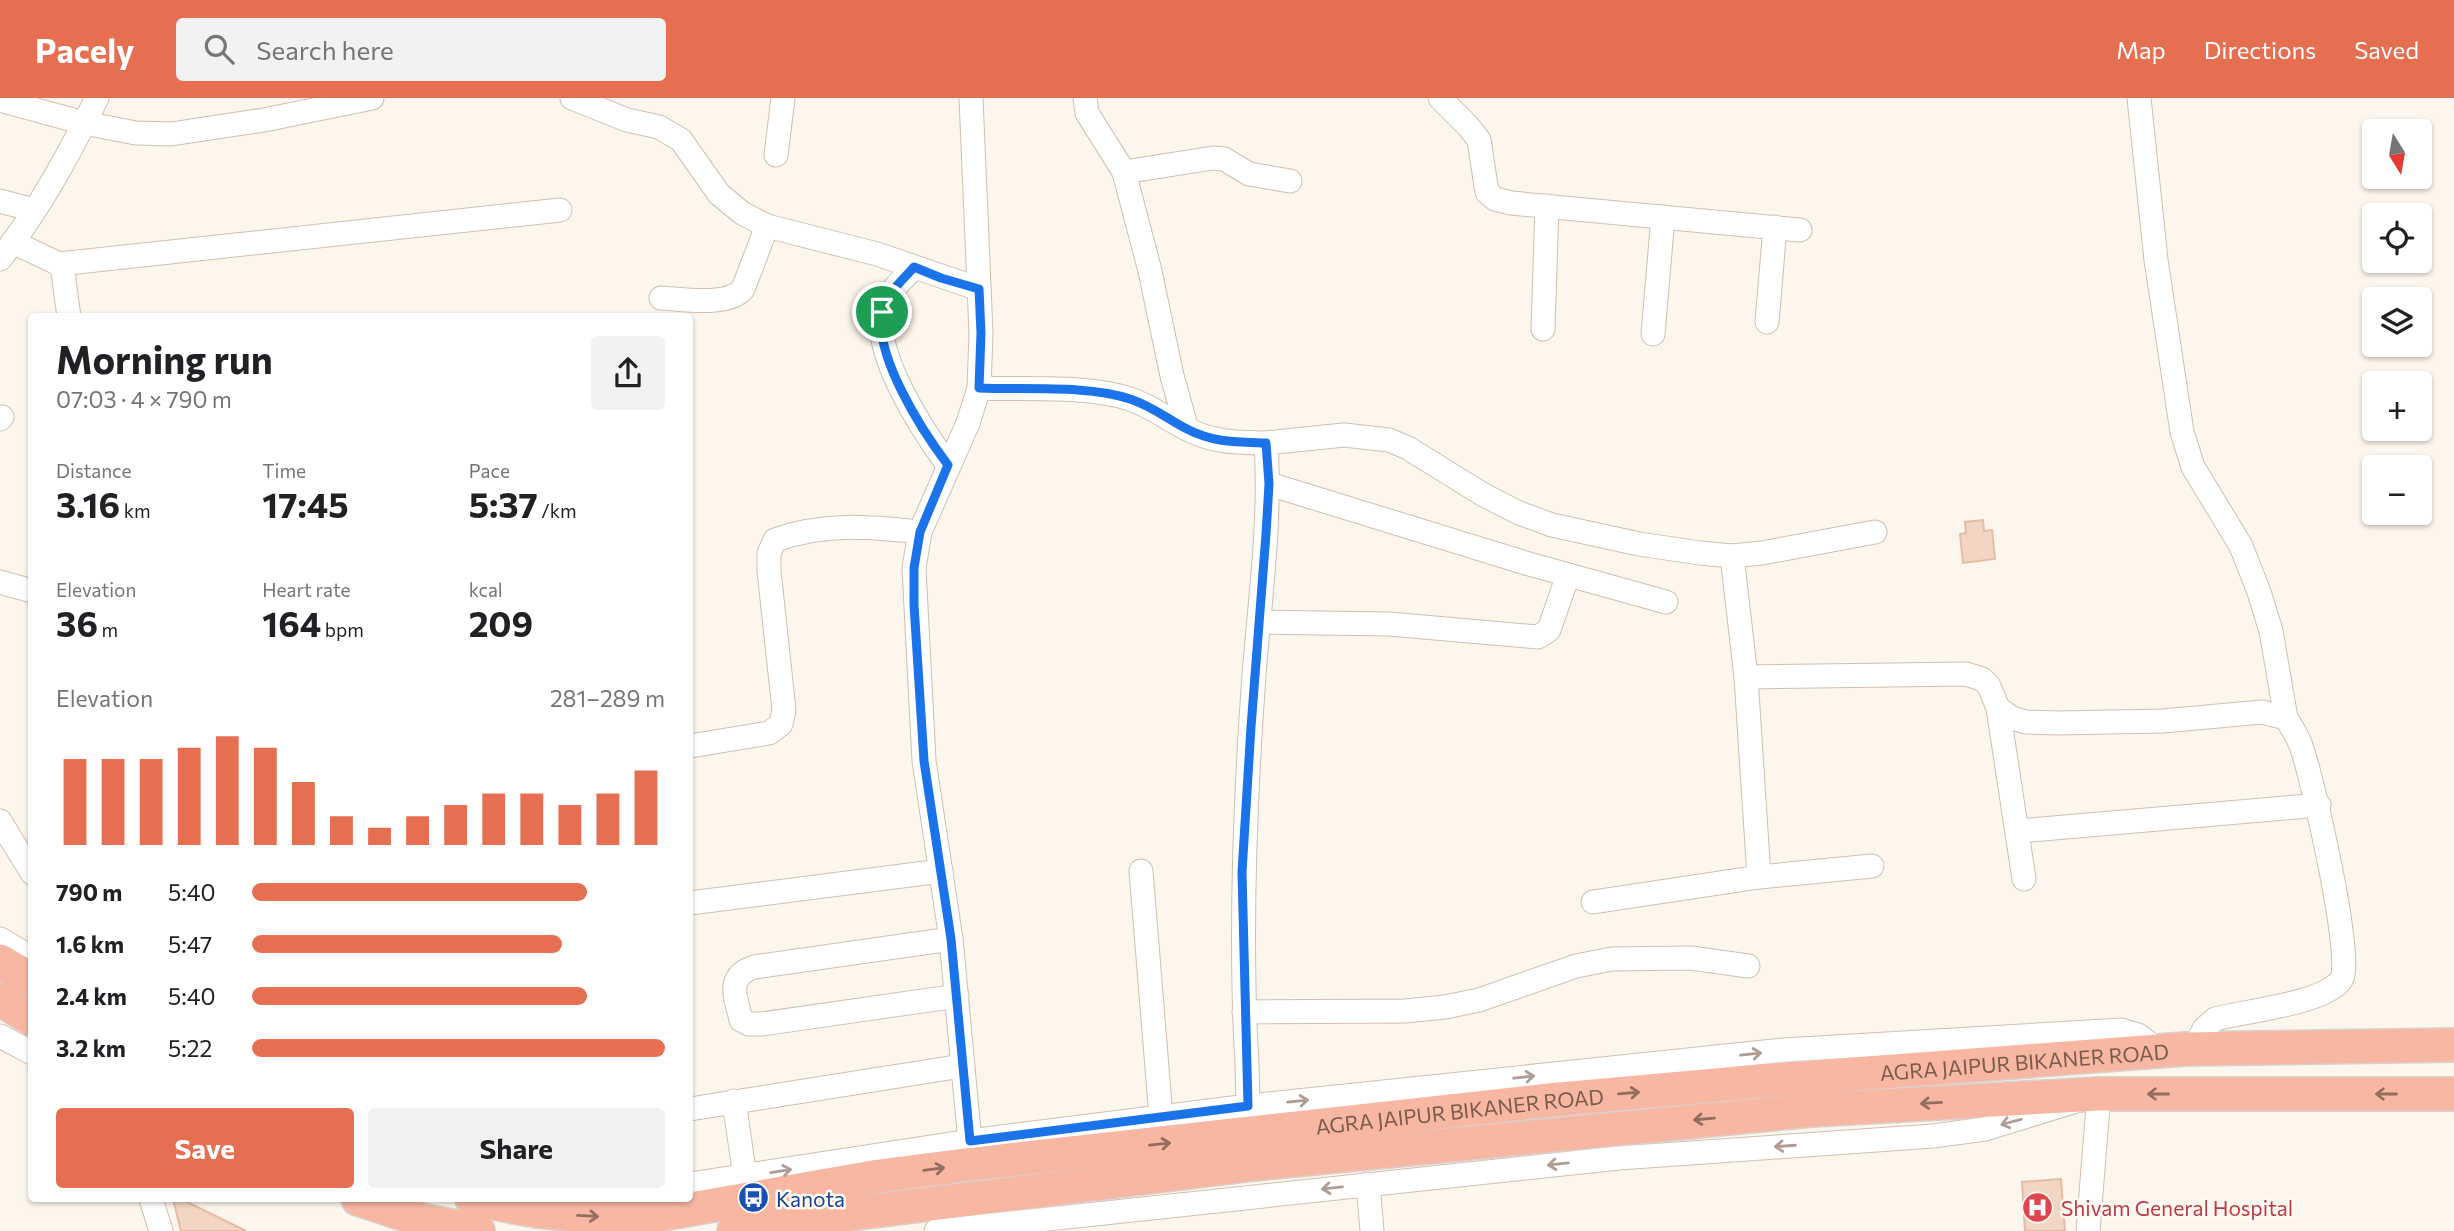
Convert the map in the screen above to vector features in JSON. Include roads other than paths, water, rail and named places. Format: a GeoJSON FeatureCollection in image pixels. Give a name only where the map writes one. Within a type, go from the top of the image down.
{"type":"FeatureCollection","features":[{"type":"Feature","properties":{"kind":"highway"},"geometry":{"type":"LineString","coordinates":[[0,961],[28,978]]}},
{"type":"Feature","properties":{"kind":"highway"},"geometry":{"type":"LineString","coordinates":[[0,999],[28,1016]]}},
{"type":"Feature","properties":{"kind":"highway","name":"AGRA JAIPUR BIKANER ROAD"},"geometry":{"type":"LineString","coordinates":[[367,1202],[425,1222],[473,1223],[538,1205],[588,1216],[662,1215],[879,1176],[971,1153],[1249,1120],[1562,1099],[2159,1051],[2454,1045]]}},
{"type":"Feature","properties":{"kind":"highway","name":"AGRA JAIPUR BIKANER ROAD"},"geometry":{"type":"LineString","coordinates":[[734,1231],[1254,1164],[1676,1121],[1812,1110],[2099,1094],[2454,1094]]}},
{"type":"Feature","properties":{"kind":"street"},"geometry":{"type":"LineString","coordinates":[[97,98],[34,210],[7,251],[59,264],[559,210]]}},
{"type":"Feature","properties":{"kind":"street"},"geometry":{"type":"LineString","coordinates":[[0,100],[84,123],[136,133],[171,134],[264,120],[372,98]]}},
{"type":"Feature","properties":{"kind":"street"},"geometry":{"type":"LineString","coordinates":[[572,98],[627,120],[659,127],[681,140],[719,194],[743,214],[767,226],[877,254],[979,289]]}},
{"type":"Feature","properties":{"kind":"street"},"geometry":{"type":"LineString","coordinates":[[776,155],[783,98]]}},
{"type":"Feature","properties":{"kind":"street"},"geometry":{"type":"LineString","coordinates":[[971,98],[981,333],[979,388],[968,423],[920,532],[914,568],[924,761],[951,939],[971,1153]]}},
{"type":"Feature","properties":{"kind":"street"},"geometry":{"type":"LineString","coordinates":[[1085,98],[1087,113],[1124,172],[1187,429]]}},
{"type":"Feature","properties":{"kind":"street"},"geometry":{"type":"LineString","coordinates":[[1440,98],[1479,140],[1487,192],[1495,199],[1511,203],[1800,230]]}},
{"type":"Feature","properties":{"kind":"street"},"geometry":{"type":"LineString","coordinates":[[2139,98],[2156,260],[2182,432],[2193,467],[2241,546],[2271,631],[2286,718],[2301,744],[2319,805],[2345,968],[2343,979],[2332,988],[2309,999],[2215,1019],[2204,1029],[2194,1049]]}},
{"type":"Feature","properties":{"kind":"street"},"geometry":{"type":"LineString","coordinates":[[1124,172],[1213,158],[1224,159],[1249,174],[1290,181]]}},
{"type":"Feature","properties":{"kind":"street"},"geometry":{"type":"LineString","coordinates":[[0,201],[34,210]]}},
{"type":"Feature","properties":{"kind":"street"},"geometry":{"type":"LineString","coordinates":[[1543,329],[1548,206]]}},
{"type":"Feature","properties":{"kind":"street"},"geometry":{"type":"LineString","coordinates":[[1653,334],[1663,217]]}},
{"type":"Feature","properties":{"kind":"street"},"geometry":{"type":"LineString","coordinates":[[661,298],[725,300],[737,296],[743,289],[767,226]]}},
{"type":"Feature","properties":{"kind":"street"},"geometry":{"type":"LineString","coordinates":[[1767,322],[1775,227]]}},
{"type":"Feature","properties":{"kind":"street"},"geometry":{"type":"LineString","coordinates":[[59,264],[63,272],[68,313]]}},
{"type":"Feature","properties":{"kind":"street"},"geometry":{"type":"LineString","coordinates":[[914,267],[887,297],[882,312],[886,349],[912,410],[948,465]]}},
{"type":"Feature","properties":{"kind":"street"},"geometry":{"type":"LineString","coordinates":[[979,388],[1094,392],[1128,398],[1157,409],[1187,429],[1222,442],[1266,443],[1343,435],[1389,440],[1408,448],[1482,494],[1519,513],[1552,525],[1639,544],[1732,556],[1875,532]]}},
{"type":"Feature","properties":{"kind":"street"},"geometry":{"type":"LineString","coordinates":[[693,1184],[971,1153],[1161,1116],[1249,1120],[1242,872],[1269,484],[1266,443]]}},
{"type":"Feature","properties":{"kind":"street"},"geometry":{"type":"LineString","coordinates":[[1269,484],[1666,602]]}},
{"type":"Feature","properties":{"kind":"street"},"geometry":{"type":"LineString","coordinates":[[693,746],[769,733],[781,724],[784,710],[769,571],[769,553],[775,540],[794,533],[859,526],[920,532]]}},
{"type":"Feature","properties":{"kind":"street"},"geometry":{"type":"LineString","coordinates":[[1732,556],[1746,677],[1759,877]]}},
{"type":"Feature","properties":{"kind":"street"},"geometry":{"type":"LineString","coordinates":[[1259,622],[1389,624],[1538,637],[1549,630],[1568,575]]}},
{"type":"Feature","properties":{"kind":"street"},"geometry":{"type":"LineString","coordinates":[[0,582],[28,590]]}},
{"type":"Feature","properties":{"kind":"street"},"geometry":{"type":"LineString","coordinates":[[1746,677],[1966,674],[1982,679],[1989,686],[1998,708],[2019,831],[2024,878]]}},
{"type":"Feature","properties":{"kind":"street"},"geometry":{"type":"LineString","coordinates":[[1998,708],[2012,719],[2058,723],[2163,721],[2263,712],[2286,718]]}},
{"type":"Feature","properties":{"kind":"street"},"geometry":{"type":"LineString","coordinates":[[2019,831],[2319,805]]}},
{"type":"Feature","properties":{"kind":"street"},"geometry":{"type":"LineString","coordinates":[[0,821],[28,866]]}},
{"type":"Feature","properties":{"kind":"street"},"geometry":{"type":"LineString","coordinates":[[1593,902],[1759,877],[1872,866]]}},
{"type":"Feature","properties":{"kind":"street"},"geometry":{"type":"LineString","coordinates":[[693,903],[941,871]]}},
{"type":"Feature","properties":{"kind":"street"},"geometry":{"type":"LineString","coordinates":[[1140,871],[1161,1116]]}},
{"type":"Feature","properties":{"kind":"street"},"geometry":{"type":"LineString","coordinates":[[0,939],[28,956]]}},
{"type":"Feature","properties":{"kind":"street"},"geometry":{"type":"LineString","coordinates":[[951,939],[754,967],[742,971],[736,980],[734,992],[741,1020],[749,1024],[957,996]]}},
{"type":"Feature","properties":{"kind":"street"},"geometry":{"type":"LineString","coordinates":[[1244,1012],[1405,1011],[1445,1007],[1479,1000],[1576,966],[1612,959],[1690,958],[1748,966]]}},
{"type":"Feature","properties":{"kind":"street"},"geometry":{"type":"LineString","coordinates":[[0,1036],[28,1051]]}},
{"type":"Feature","properties":{"kind":"street"},"geometry":{"type":"LineString","coordinates":[[693,1108],[962,1066]]}},
{"type":"Feature","properties":{"kind":"street"},"geometry":{"type":"LineString","coordinates":[[936,1231],[1619,1158],[1933,1136],[1984,1129],[2099,1094],[2088,1231]]}},
{"type":"Feature","properties":{"kind":"street"},"geometry":{"type":"LineString","coordinates":[[734,1101],[745,1177]]}},
{"type":"Feature","properties":{"kind":"street"},"geometry":{"type":"LineString","coordinates":[[1368,1184],[1372,1231]]}},
{"type":"Feature","properties":{"kind":"street"},"geometry":{"type":"LineString","coordinates":[[152,1202],[161,1231]]}},
{"type":"Feature","properties":{"kind":"place","name":"Kanota"},"geometry":{"type":"Point","coordinates":[753,1198]}},
{"type":"Feature","properties":{"kind":"place","name":"Shivam General Hospital"},"geometry":{"type":"Point","coordinates":[2038,1207]}}]}
